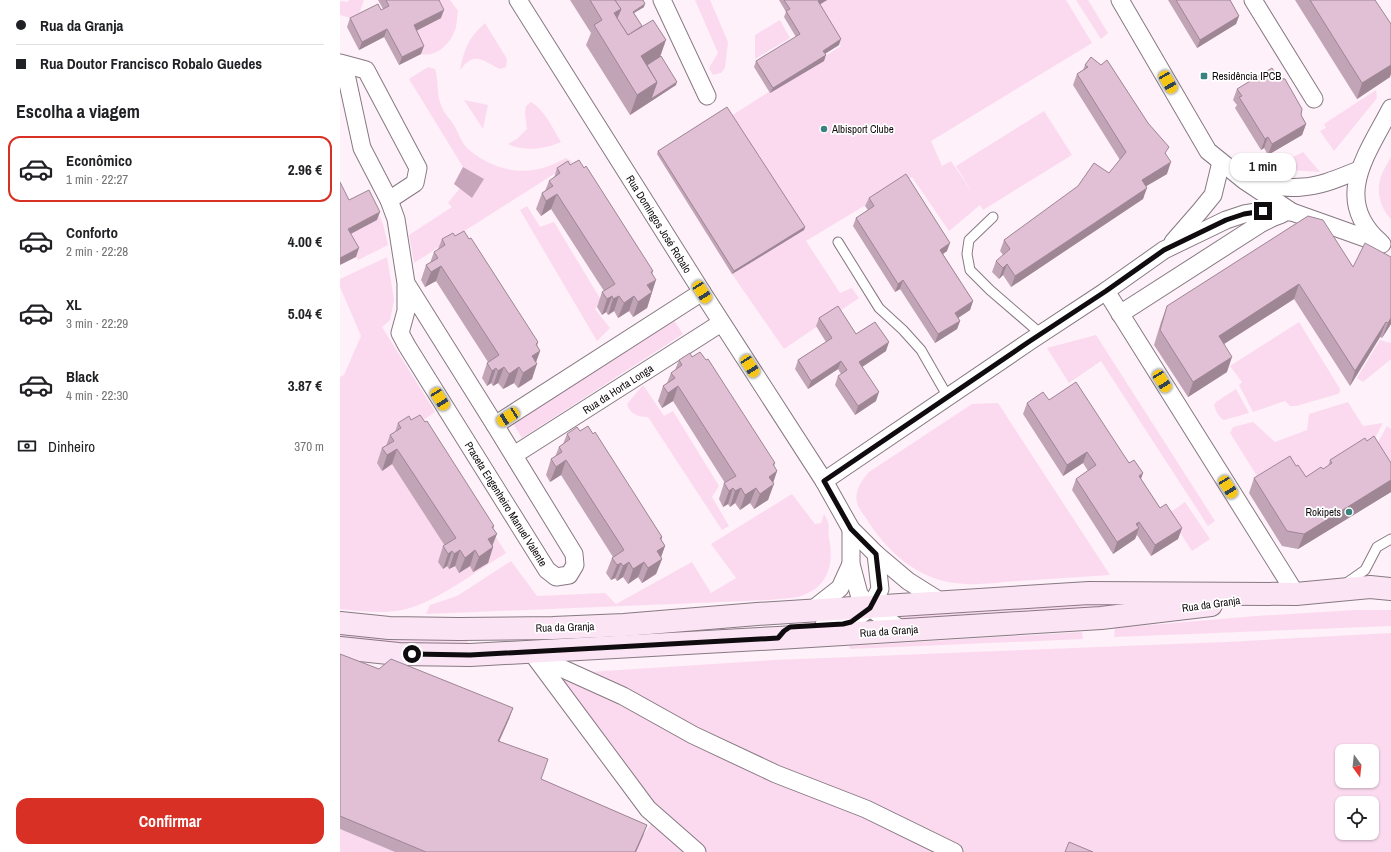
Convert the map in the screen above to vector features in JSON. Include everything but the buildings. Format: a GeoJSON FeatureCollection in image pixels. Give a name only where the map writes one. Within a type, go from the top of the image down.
{"type":"FeatureCollection","features":[{"type":"Feature","properties":{"kind":"main road","name":"Rua da Granja"},"geometry":{"type":"LineString","coordinates":[[340,623],[389,628],[553,628],[624,625],[812,610],[870,608],[1089,593],[1296,594],[1370,587],[1391,589]]}},
{"type":"Feature","properties":{"kind":"main road","name":"Rua da Granja"},"geometry":{"type":"LineString","coordinates":[[340,648],[406,654],[470,655],[778,638],[1101,618],[1227,603],[1268,594]]}},
{"type":"Feature","properties":{"kind":"street","name":"Rua Domingos José Robalo"},"geometry":{"type":"LineString","coordinates":[[518,0],[721,323],[824,481],[851,529]]}},
{"type":"Feature","properties":{"kind":"street"},"geometry":{"type":"LineString","coordinates":[[662,0],[707,96]]}},
{"type":"Feature","properties":{"kind":"street"},"geometry":{"type":"LineString","coordinates":[[1120,0],[1208,151],[1245,181],[1292,212],[1387,247]]}},
{"type":"Feature","properties":{"kind":"street"},"geometry":{"type":"LineString","coordinates":[[1253,0],[1314,99]]}},
{"type":"Feature","properties":{"kind":"street"},"geometry":{"type":"LineString","coordinates":[[389,200],[415,183],[418,168],[366,70],[342,64],[362,148],[389,200],[396,219],[406,283]]}},
{"type":"Feature","properties":{"kind":"street"},"geometry":{"type":"LineString","coordinates":[[1387,247],[1366,227],[1360,216],[1356,204],[1356,187],[1359,170],[1391,108]]}},
{"type":"Feature","properties":{"kind":"street"},"geometry":{"type":"LineString","coordinates":[[1164,250],[1213,195],[1221,162]]}},
{"type":"Feature","properties":{"kind":"street"},"geometry":{"type":"LineString","coordinates":[[1245,181],[1276,186],[1302,187],[1327,182],[1359,170]]}},
{"type":"Feature","properties":{"kind":"street"},"geometry":{"type":"LineString","coordinates":[[824,481],[1106,291],[1164,250],[1226,220],[1244,214],[1263,211],[1292,212]]}},
{"type":"Feature","properties":{"kind":"street"},"geometry":{"type":"LineString","coordinates":[[1120,314],[1260,224],[1274,217],[1292,212]]}},
{"type":"Feature","properties":{"kind":"street","name":"Praceta Engenheiro Manuel Valente"},"geometry":{"type":"LineString","coordinates":[[406,283],[574,554],[574,565],[569,575],[556,577],[547,570],[407,346],[400,333],[406,310],[406,283]]}},
{"type":"Feature","properties":{"kind":"street"},"geometry":{"type":"LineString","coordinates":[[1106,291],[1296,594]]}},
{"type":"Feature","properties":{"kind":"street"},"geometry":{"type":"LineString","coordinates":[[495,425],[702,292]]}},
{"type":"Feature","properties":{"kind":"street","name":"Rua da Horta Longa"},"geometry":{"type":"LineString","coordinates":[[514,456],[721,323]]}},
{"type":"Feature","properties":{"kind":"street"},"geometry":{"type":"LineString","coordinates":[[851,529],[876,554],[908,581],[943,603]]}},
{"type":"Feature","properties":{"kind":"street"},"geometry":{"type":"LineString","coordinates":[[851,529],[851,564],[859,594],[870,608],[902,630]]}},
{"type":"Feature","properties":{"kind":"street"},"geometry":{"type":"LineString","coordinates":[[778,638],[790,627],[843,624],[851,622],[870,608],[880,589],[876,554]]}},
{"type":"Feature","properties":{"kind":"street"},"geometry":{"type":"LineString","coordinates":[[812,610],[840,588],[851,564]]}},
{"type":"Feature","properties":{"kind":"street"},"geometry":{"type":"LineString","coordinates":[[531,652],[648,809],[697,852]]}},
{"type":"Feature","properties":{"kind":"street"},"geometry":{"type":"LineString","coordinates":[[531,652],[550,663],[623,696],[692,735],[776,774],[866,809],[954,852]]}},
{"type":"Feature","properties":{"kind":"lane"},"geometry":{"type":"LineString","coordinates":[[993,217],[969,240],[967,254],[970,270],[990,290],[1041,334]]}},
{"type":"Feature","properties":{"kind":"lane"},"geometry":{"type":"LineString","coordinates":[[838,242],[879,308],[903,330],[921,350],[948,397]]}},
{"type":"Feature","properties":{"kind":"lane"},"geometry":{"type":"LineString","coordinates":[[1338,590],[1365,570],[1377,548],[1391,539]]}},
{"type":"Feature","properties":{"kind":"shaded area"},"geometry":{"type":"Polygon","coordinates":[[[349,0],[364,0],[357,20],[340,15],[340,1],[348,2],[349,0]]]}},
{"type":"Feature","properties":{"kind":"shaded area"},"geometry":{"type":"Polygon","coordinates":[[[431,0],[450,0],[458,11],[456,27],[451,38],[443,48],[433,54],[427,55],[421,54],[410,34],[431,0]]]}},
{"type":"Feature","properties":{"kind":"shaded area"},"geometry":{"type":"Polygon","coordinates":[[[695,0],[710,0],[728,42],[725,68],[721,73],[713,75],[709,68],[718,53],[695,0]]]}},
{"type":"Feature","properties":{"kind":"shaded area","name":"Albisport Clube"},"geometry":{"type":"Polygon","coordinates":[[[814,0],[1066,0],[1092,43],[931,141],[942,166],[951,161],[972,192],[956,166],[1044,111],[1072,155],[983,210],[980,205],[949,231],[912,177],[806,241],[840,293],[852,288],[859,298],[784,349],[732,274],[657,154],[726,110],[731,116],[841,46],[814,0]]]}},
{"type":"Feature","properties":{"kind":"shaded area"},"geometry":{"type":"Polygon","coordinates":[[[1076,0],[1088,0],[1108,33],[1101,39],[1076,0]]]}},
{"type":"Feature","properties":{"kind":"shaded area"},"geometry":{"type":"Polygon","coordinates":[[[780,20],[790,38],[755,59],[755,35],[780,20]]]}},
{"type":"Feature","properties":{"kind":"shaded area"},"geometry":{"type":"Polygon","coordinates":[[[485,23],[507,59],[506,67],[500,69],[479,59],[475,59],[470,60],[460,70],[468,44],[485,23]]]}},
{"type":"Feature","properties":{"kind":"shaded area"},"geometry":{"type":"Polygon","coordinates":[[[428,67],[435,69],[439,100],[443,110],[454,125],[464,145],[484,160],[505,168],[527,171],[551,165],[566,158],[573,162],[414,263],[409,235],[452,207],[448,203],[460,188],[454,184],[463,167],[409,79],[428,67]]]}},
{"type":"Feature","properties":{"kind":"shaded area"},"geometry":{"type":"Polygon","coordinates":[[[1376,90],[1377,98],[1334,151],[1320,131],[1326,128],[1324,124],[1376,90]]]}},
{"type":"Feature","properties":{"kind":"shaded area"},"geometry":{"type":"Polygon","coordinates":[[[464,100],[488,105],[483,129],[464,100]]]}},
{"type":"Feature","properties":{"kind":"shaded area"},"geometry":{"type":"Polygon","coordinates":[[[531,102],[544,114],[561,142],[535,149],[521,148],[508,144],[517,139],[527,129],[525,113],[526,106],[531,102]]]}},
{"type":"Feature","properties":{"kind":"shaded area"},"geometry":{"type":"Polygon","coordinates":[[[1303,152],[1320,172],[1289,170],[1279,164],[1303,152]]]}},
{"type":"Feature","properties":{"kind":"shaded area"},"geometry":{"type":"Polygon","coordinates":[[[1391,157],[1391,219],[1381,204],[1379,186],[1384,170],[1391,157]]]}},
{"type":"Feature","properties":{"kind":"shaded area"},"geometry":{"type":"Polygon","coordinates":[[[463,167],[484,179],[472,198],[454,184],[463,167]]]}},
{"type":"Feature","properties":{"kind":"shaded area"},"geometry":{"type":"Polygon","coordinates":[[[371,196],[383,224],[388,245],[358,260],[345,237],[371,196]]]}},
{"type":"Feature","properties":{"kind":"shaded area"},"geometry":{"type":"Polygon","coordinates":[[[527,206],[540,227],[554,222],[601,300],[595,309],[610,328],[597,341],[520,210],[527,206]]]}},
{"type":"Feature","properties":{"kind":"shaded area"},"geometry":{"type":"Polygon","coordinates":[[[387,257],[394,300],[390,320],[382,327],[435,412],[422,421],[506,553],[428,601],[398,611],[369,612],[340,609],[340,377],[344,375],[361,336],[340,287],[340,279],[387,257]]]}},
{"type":"Feature","properties":{"kind":"shaded area"},"geometry":{"type":"Polygon","coordinates":[[[673,319],[683,334],[522,438],[512,422],[673,319]]]}},
{"type":"Feature","properties":{"kind":"shaded area"},"geometry":{"type":"Polygon","coordinates":[[[1299,322],[1340,389],[1340,392],[1338,394],[1296,406],[1290,406],[1285,401],[1253,412],[1239,385],[1242,382],[1230,366],[1299,322]]]}},
{"type":"Feature","properties":{"kind":"shaded area"},"geometry":{"type":"Polygon","coordinates":[[[1096,335],[1215,521],[1208,526],[1101,361],[1069,383],[1047,348],[1096,335]]]}},
{"type":"Feature","properties":{"kind":"shaded area"},"geometry":{"type":"Polygon","coordinates":[[[1380,340],[1391,343],[1391,359],[1363,382],[1357,378],[1380,340]]]}},
{"type":"Feature","properties":{"kind":"shaded area"},"geometry":{"type":"Polygon","coordinates":[[[643,385],[664,416],[673,411],[719,486],[712,497],[729,526],[722,530],[648,417],[632,413],[628,407],[627,404],[643,385]]]}},
{"type":"Feature","properties":{"kind":"shaded area"},"geometry":{"type":"Polygon","coordinates":[[[1236,389],[1249,413],[1224,420],[1216,412],[1214,405],[1216,402],[1236,389]]]}},
{"type":"Feature","properties":{"kind":"shaded area"},"geometry":{"type":"Polygon","coordinates":[[[1348,402],[1363,426],[1383,423],[1369,449],[1364,443],[1301,482],[1279,463],[1257,476],[1230,433],[1233,427],[1253,422],[1275,442],[1307,430],[1309,414],[1348,402]]]}},
{"type":"Feature","properties":{"kind":"shaded area"},"geometry":{"type":"Polygon","coordinates":[[[998,403],[1110,575],[978,584],[949,582],[922,573],[898,557],[878,535],[860,510],[856,498],[861,482],[869,472],[972,404],[998,403]]]}},
{"type":"Feature","properties":{"kind":"shaded area"},"geometry":{"type":"Polygon","coordinates":[[[1387,426],[1391,429],[1391,465],[1372,453],[1387,426]]]}},
{"type":"Feature","properties":{"kind":"shaded area"},"geometry":{"type":"Polygon","coordinates":[[[792,494],[815,524],[821,523],[824,514],[829,524],[831,556],[827,573],[818,587],[801,596],[770,600],[426,614],[430,605],[457,596],[511,561],[537,596],[605,593],[616,604],[692,562],[711,593],[736,578],[711,544],[792,494]]]}},
{"type":"Feature","properties":{"kind":"shaded area"},"geometry":{"type":"Polygon","coordinates":[[[1185,502],[1210,539],[1192,551],[1168,514],[1185,502]]]}},
{"type":"Feature","properties":{"kind":"shaded area"},"geometry":{"type":"Polygon","coordinates":[[[1126,603],[1126,607],[905,622],[893,616],[978,607],[1126,603]]]}},
{"type":"Feature","properties":{"kind":"shaded area"},"geometry":{"type":"Polygon","coordinates":[[[1356,610],[1391,610],[1391,626],[1114,637],[1115,628],[1256,616],[1356,610]]]}},
{"type":"Feature","properties":{"kind":"shaded area"},"geometry":{"type":"Polygon","coordinates":[[[1082,632],[1083,639],[850,649],[849,646],[1082,632]]]}},
{"type":"Feature","properties":{"kind":"shaded area"},"geometry":{"type":"Polygon","coordinates":[[[340,633],[466,640],[469,643],[468,646],[340,641],[340,633]]]}},
{"type":"Feature","properties":{"kind":"shaded area"},"geometry":{"type":"Polygon","coordinates":[[[1391,633],[1391,852],[636,852],[643,836],[660,811],[557,674],[774,660],[1226,642],[1391,633]]]}},
{"type":"Feature","properties":{"kind":"shaded area"},"geometry":{"type":"Polygon","coordinates":[[[340,829],[395,852],[340,852],[340,829]]]}},
{"type":"Feature","properties":{"kind":"place","name":"Residência IPCB"},"geometry":{"type":"Point","coordinates":[1204,76]}},
{"type":"Feature","properties":{"kind":"place","name":"Albisport Clube"},"geometry":{"type":"Point","coordinates":[824,129]}},
{"type":"Feature","properties":{"kind":"place","name":"Rokipets"},"geometry":{"type":"Point","coordinates":[1349,512]}},
{"type":"Feature","properties":{"kind":"route"},"geometry":{"type":"LineString","coordinates":[[412,654],[470,655],[778,638],[790,627],[843,624],[851,622],[870,608],[880,589],[876,554],[851,529],[824,481],[1106,291],[1164,250],[1226,220],[1244,214],[1263,211]]}}]}
